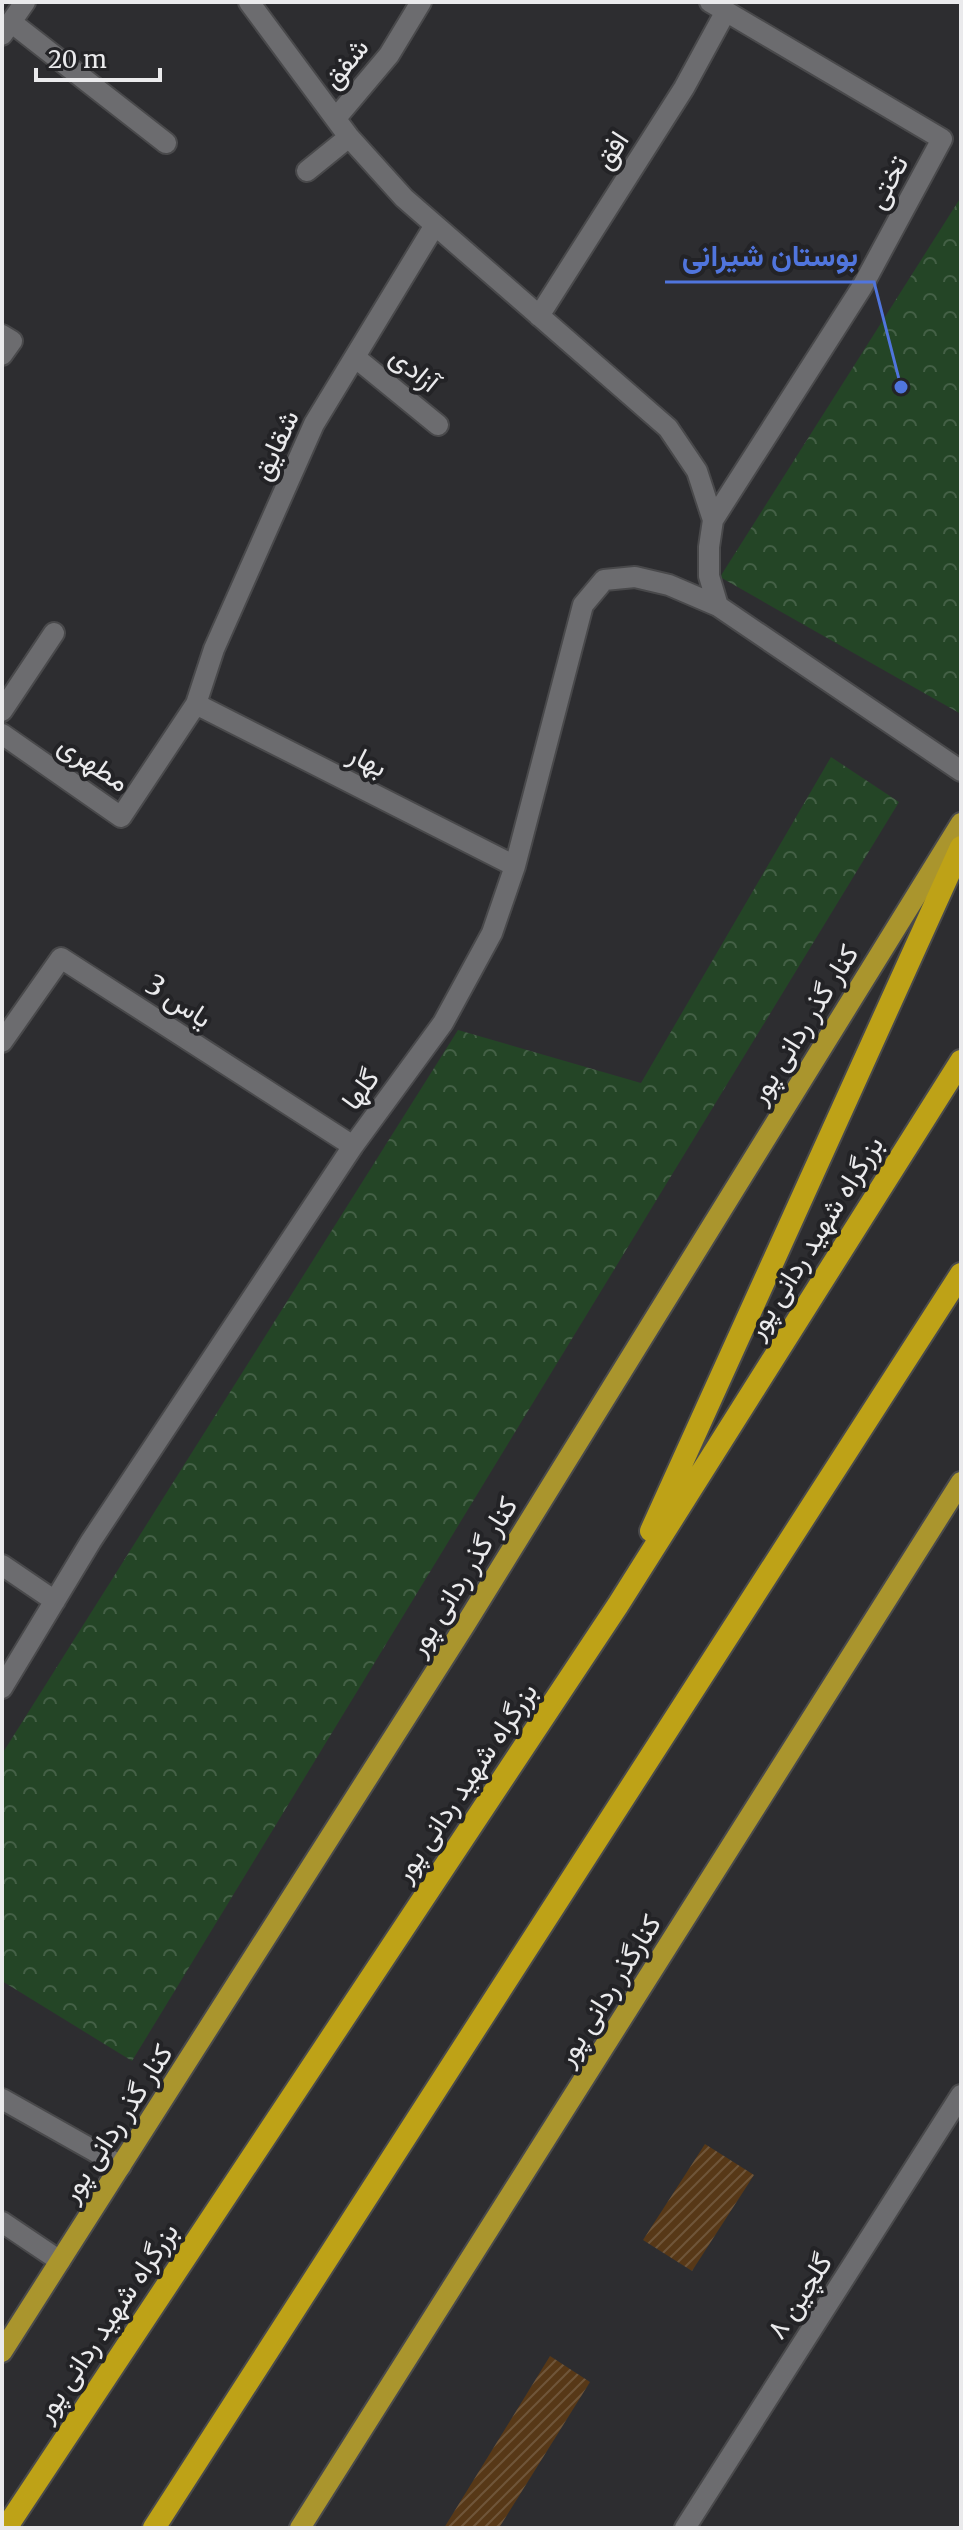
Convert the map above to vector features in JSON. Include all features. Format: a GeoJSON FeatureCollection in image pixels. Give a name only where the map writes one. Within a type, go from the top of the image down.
{"type":"FeatureCollection","features":[{"type":"Feature","properties":{"kind":"highway"},"geometry":{"type":"LineString","coordinates":[[618,1605],[961,847]]}},
{"type":"Feature","properties":{"kind":"highway","name":"بزرگراه شهید ردانی پور"},"geometry":{"type":"LineString","coordinates":[[6,2528],[618,1605],[961,1061]]}},
{"type":"Feature","properties":{"kind":"highway"},"geometry":{"type":"LineString","coordinates":[[154,2528],[961,1274]]}},
{"type":"Feature","properties":{"kind":"main road","name":"کنار گذر ردانی پور"},"geometry":{"type":"LineString","coordinates":[[2,2352],[457,1638],[961,823]]}},
{"type":"Feature","properties":{"kind":"main road","name":"کنارگذر ردانی پور"},"geometry":{"type":"LineString","coordinates":[[300,2528],[961,1482]]}},
{"type":"Feature","properties":{"kind":"street"},"geometry":{"type":"LineString","coordinates":[[25,2],[6,28],[166,143]]}},
{"type":"Feature","properties":{"kind":"street","name":"تختی"},"geometry":{"type":"LineString","coordinates":[[249,2],[349,137],[404,198],[668,428],[697,471],[713,520]]}},
{"type":"Feature","properties":{"kind":"street","name":"شفق"},"geometry":{"type":"LineString","coordinates":[[336,118],[389,55],[421,2]]}},
{"type":"Feature","properties":{"kind":"street","name":"تختی"},"geometry":{"type":"LineString","coordinates":[[718,7],[942,139],[862,287],[713,520],[709,576],[718,606]]}},
{"type":"Feature","properties":{"kind":"street","name":"افق"},"geometry":{"type":"LineString","coordinates":[[539,316],[684,88],[718,7]]}},
{"type":"Feature","properties":{"kind":"street"},"geometry":{"type":"LineString","coordinates":[[307,171],[349,137]]}},
{"type":"Feature","properties":{"kind":"street","name":"شقایق"},"geometry":{"type":"LineString","coordinates":[[196,704],[214,649],[314,424],[435,225]]}},
{"type":"Feature","properties":{"kind":"street"},"geometry":{"type":"LineString","coordinates":[[2,335],[12,341],[2,355]]}},
{"type":"Feature","properties":{"kind":"street","name":"آزادی"},"geometry":{"type":"LineString","coordinates":[[356,358],[438,425]]}},
{"type":"Feature","properties":{"kind":"street","name":"گلها"},"geometry":{"type":"LineString","coordinates":[[2,1688],[91,1541],[353,1146],[443,1023],[492,933],[515,866],[583,605],[604,580],[635,577],[669,585],[718,606]]}},
{"type":"Feature","properties":{"kind":"street"},"geometry":{"type":"LineString","coordinates":[[718,606],[961,771]]}},
{"type":"Feature","properties":{"kind":"street"},"geometry":{"type":"LineString","coordinates":[[2,711],[54,633]]}},
{"type":"Feature","properties":{"kind":"street","name":"مطهری"},"geometry":{"type":"LineString","coordinates":[[2,734],[121,817],[196,704]]}},
{"type":"Feature","properties":{"kind":"street","name":"بهار"},"geometry":{"type":"LineString","coordinates":[[196,704],[515,866]]}},
{"type":"Feature","properties":{"kind":"street","name":"یاس 3"},"geometry":{"type":"LineString","coordinates":[[2,1042],[61,958],[353,1146]]}},
{"type":"Feature","properties":{"kind":"street"},"geometry":{"type":"LineString","coordinates":[[2,1565],[55,1601]]}},
{"type":"Feature","properties":{"kind":"street","name":"گلچین ۸"},"geometry":{"type":"LineString","coordinates":[[685,2528],[961,2095]]}},
{"type":"Feature","properties":{"kind":"street"},"geometry":{"type":"LineString","coordinates":[[2,2099],[121,2166]]}},
{"type":"Feature","properties":{"kind":"street"},"geometry":{"type":"LineString","coordinates":[[2,2222],[60,2261]]}},
{"type":"Feature","properties":{"kind":"green space"},"geometry":{"type":"Polygon","coordinates":[[[961,197],[961,714],[720,577],[961,197]]]}},
{"type":"Feature","properties":{"kind":"green space"},"geometry":{"type":"Polygon","coordinates":[[[831,757],[899,802],[132,2061],[2,1981],[2,1754],[458,1030],[641,1083],[831,757]]]}},
{"type":"Feature","properties":{"kind":"building"},"geometry":{"type":"Polygon","coordinates":[[[705,2144],[754,2175],[692,2271],[643,2240],[705,2144]]]}},
{"type":"Feature","properties":{"kind":"building"},"geometry":{"type":"Polygon","coordinates":[[[550,2356],[590,2382],[499,2528],[444,2528],[550,2356]]]}},
{"type":"Feature","properties":{"kind":"place","name":"بوستان شیرانی"},"geometry":{"type":"Point","coordinates":[901,387]}}]}
